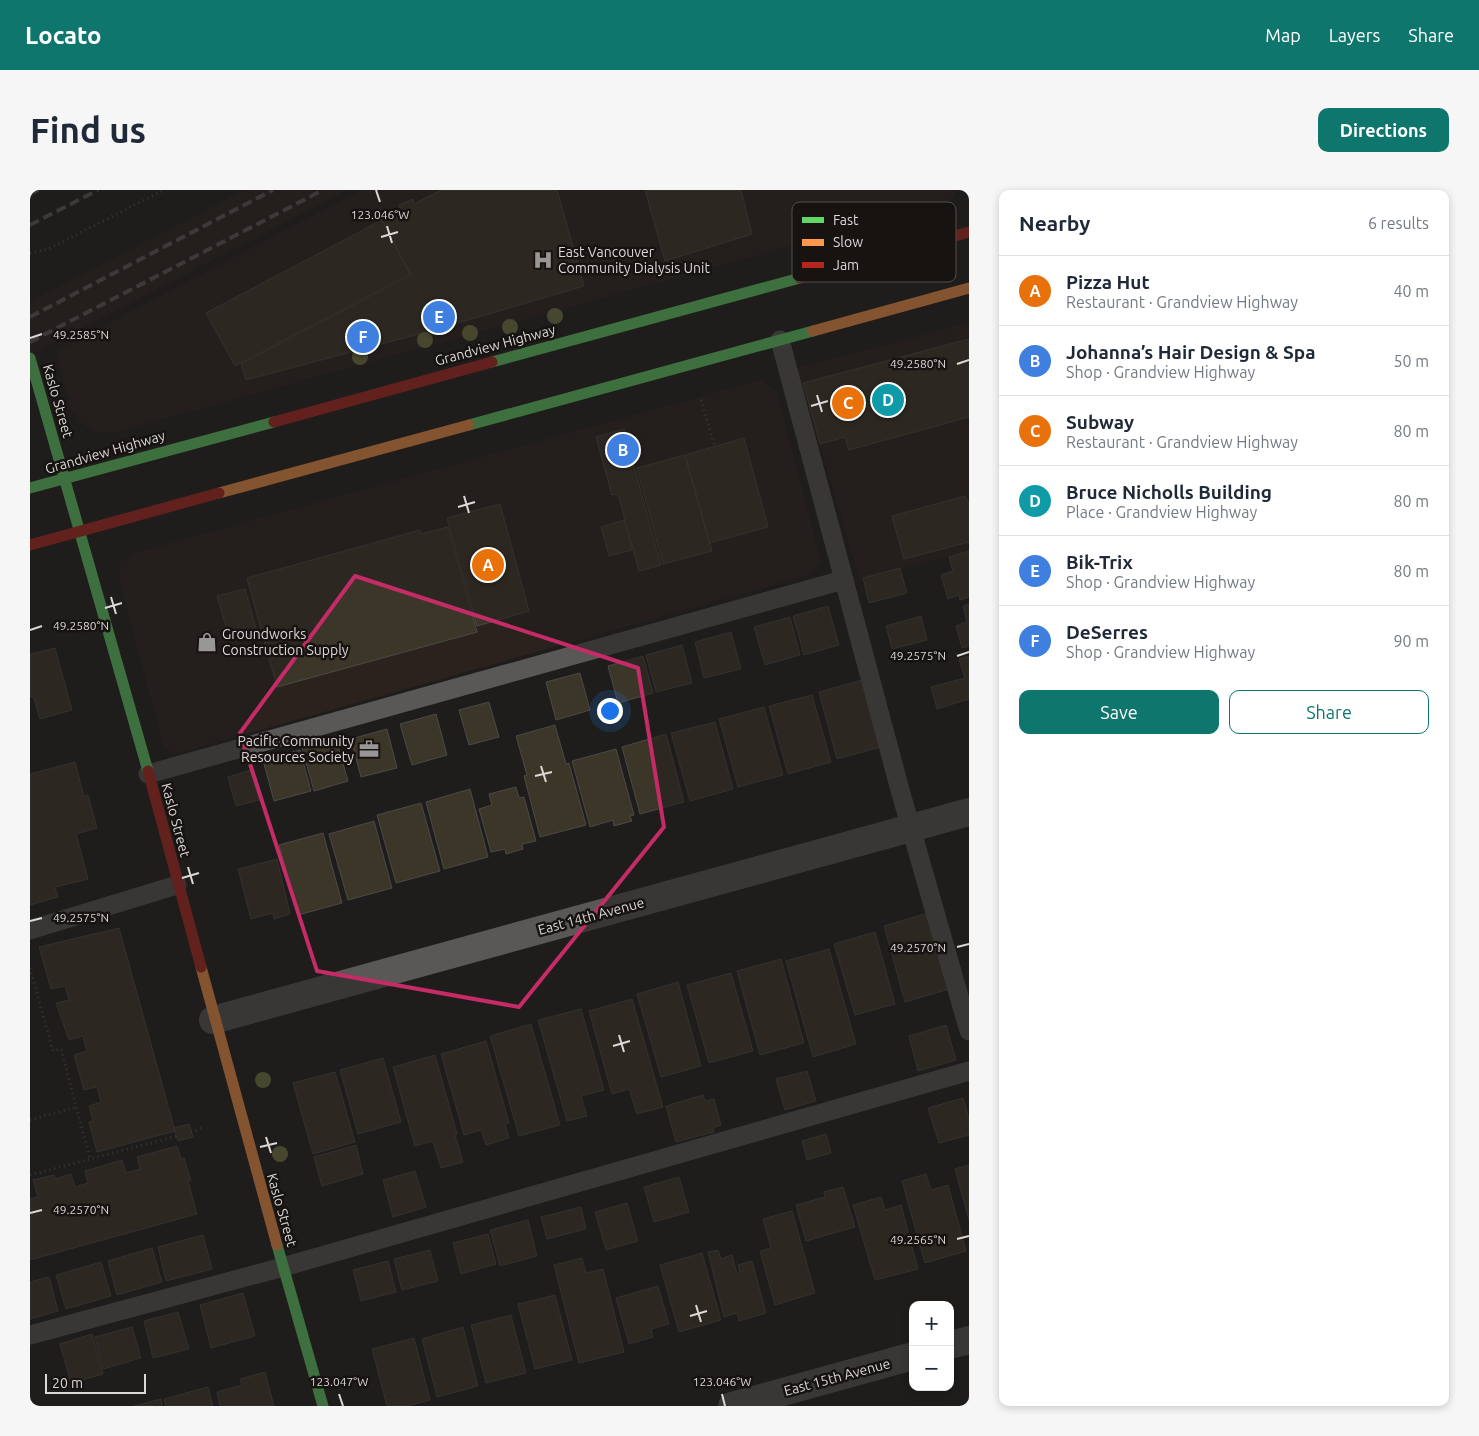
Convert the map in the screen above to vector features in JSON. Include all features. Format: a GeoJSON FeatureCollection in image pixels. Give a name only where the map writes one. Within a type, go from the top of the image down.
{"type":"FeatureCollection","features":[{"type":"Feature","properties":{"kind":"main road","name":"Grandview Highway"},"geometry":{"type":"LineString","coordinates":[[956,236],[969,232]]}},
{"type":"Feature","properties":{"kind":"main road","name":"Grandview Highway"},"geometry":{"type":"LineString","coordinates":[[30,488],[792,280]]}},
{"type":"Feature","properties":{"kind":"main road"},"geometry":{"type":"LineString","coordinates":[[30,545],[969,288]]}},
{"type":"Feature","properties":{"kind":"main road","name":"Kaslo Street"},"geometry":{"type":"LineString","coordinates":[[30,358],[148,774],[213,1020],[323,1406]]}},
{"type":"Feature","properties":{"kind":"street","name":"East 14th Avenue"},"geometry":{"type":"LineString","coordinates":[[213,1020],[969,812]]}},
{"type":"Feature","properties":{"kind":"street"},"geometry":{"type":"LineString","coordinates":[[954,1345],[969,1340]]}},
{"type":"Feature","properties":{"kind":"street","name":"East 15th Avenue"},"geometry":{"type":"LineString","coordinates":[[732,1406],[909,1357]]}},
{"type":"Feature","properties":{"kind":"lane"},"geometry":{"type":"LineString","coordinates":[[780,340],[910,828],[969,1031]]}},
{"type":"Feature","properties":{"kind":"lane"},"geometry":{"type":"LineString","coordinates":[[148,774],[843,580]]}},
{"type":"Feature","properties":{"kind":"lane"},"geometry":{"type":"LineString","coordinates":[[30,930],[177,884]]}},
{"type":"Feature","properties":{"kind":"lane"},"geometry":{"type":"LineString","coordinates":[[30,1335],[283,1267],[969,1071]]}},
{"type":"Feature","properties":{"kind":"path"},"geometry":{"type":"LineString","coordinates":[[30,253],[48,249],[164,190]]}},
{"type":"Feature","properties":{"kind":"path"},"geometry":{"type":"LineString","coordinates":[[702,400],[715,447]]}},
{"type":"Feature","properties":{"kind":"path"},"geometry":{"type":"LineString","coordinates":[[30,968],[54,1051],[61,1049],[90,1159]]}},
{"type":"Feature","properties":{"kind":"path"},"geometry":{"type":"LineString","coordinates":[[30,1120],[76,1107]]}},
{"type":"Feature","properties":{"kind":"path"},"geometry":{"type":"LineString","coordinates":[[191,1132],[202,1128]]}},
{"type":"Feature","properties":{"kind":"path"},"geometry":{"type":"LineString","coordinates":[[30,1175],[177,1136]]}},
{"type":"Feature","properties":{"kind":"highlighted area"},"geometry":{"type":"Polygon","coordinates":[[[355,576],[638,668],[664,827],[519,1007],[317,971],[240,733],[355,576]]]}},
{"type":"Feature","properties":{"kind":"shaded area"},"geometry":{"type":"Polygon","coordinates":[[[245,190],[347,190],[30,355],[30,302],[245,190]]]}},
{"type":"Feature","properties":{"kind":"shaded area"},"geometry":{"type":"Polygon","coordinates":[[[362,190],[956,190],[953,197],[945,202],[792,202],[792,245],[112,433],[93,431],[82,423],[71,409],[56,351],[362,190]]]}},
{"type":"Feature","properties":{"kind":"shaded area"},"geometry":{"type":"Polygon","coordinates":[[[969,323],[969,551],[860,580],[797,368],[969,323]]]}},
{"type":"Feature","properties":{"kind":"shaded area"},"geometry":{"type":"Polygon","coordinates":[[[761,380],[777,391],[821,563],[809,575],[175,754],[164,747],[119,580],[120,563],[135,553],[761,380]]]}},
{"type":"Feature","properties":{"kind":"building"},"geometry":{"type":"Polygon","coordinates":[[[441,190],[557,190],[584,286],[434,330],[246,380],[241,364],[411,275],[382,221],[401,211],[399,205],[413,199],[414,204],[441,190]]]}},
{"type":"Feature","properties":{"kind":"building"},"geometry":{"type":"Polygon","coordinates":[[[645,190],[741,190],[752,234],[665,261],[645,190]]]}},
{"type":"Feature","properties":{"kind":"building"},"geometry":{"type":"Polygon","coordinates":[[[382,220],[410,274],[235,366],[206,313],[382,220]]]}},
{"type":"Feature","properties":{"kind":"building"},"geometry":{"type":"Polygon","coordinates":[[[969,339],[969,417],[849,450],[845,437],[820,444],[803,383],[969,339]]]}},
{"type":"Feature","properties":{"kind":"building"},"geometry":{"type":"Polygon","coordinates":[[[624,429],[661,565],[639,571],[618,494],[612,495],[596,437],[624,429]]]}},
{"type":"Feature","properties":{"kind":"building"},"geometry":{"type":"Polygon","coordinates":[[[744,438],[768,527],[709,543],[685,455],[744,438]]]}},
{"type":"Feature","properties":{"kind":"building"},"geometry":{"type":"Polygon","coordinates":[[[685,455],[712,551],[663,564],[637,468],[685,455]]]}},
{"type":"Feature","properties":{"kind":"building"},"geometry":{"type":"Polygon","coordinates":[[[965,496],[969,504],[969,542],[904,559],[892,516],[965,496]]]}},
{"type":"Feature","properties":{"kind":"building"},"geometry":{"type":"Polygon","coordinates":[[[500,504],[529,611],[477,626],[447,518],[500,504]]]}},
{"type":"Feature","properties":{"kind":"building"},"geometry":{"type":"Polygon","coordinates":[[[624,520],[632,550],[609,556],[601,527],[624,520]]]}},
{"type":"Feature","properties":{"kind":"building"},"geometry":{"type":"Polygon","coordinates":[[[448,527],[477,632],[277,687],[247,578],[420,530],[421,534],[448,527]]]}},
{"type":"Feature","properties":{"kind":"building"},"geometry":{"type":"Polygon","coordinates":[[[969,551],[969,597],[960,600],[959,595],[948,599],[941,575],[953,571],[949,557],[969,551]]]}},
{"type":"Feature","properties":{"kind":"building"},"geometry":{"type":"Polygon","coordinates":[[[900,568],[907,593],[869,603],[863,578],[900,568]]]}},
{"type":"Feature","properties":{"kind":"building"},"geometry":{"type":"Polygon","coordinates":[[[245,589],[257,632],[230,640],[217,596],[245,589]]]}},
{"type":"Feature","properties":{"kind":"building"},"geometry":{"type":"Polygon","coordinates":[[[969,604],[969,646],[962,648],[956,626],[967,622],[963,606],[969,604]]]}},
{"type":"Feature","properties":{"kind":"building"},"geometry":{"type":"Polygon","coordinates":[[[828,606],[839,645],[804,655],[793,616],[828,606]]]}},
{"type":"Feature","properties":{"kind":"building"},"geometry":{"type":"Polygon","coordinates":[[[921,616],[927,640],[892,649],[886,626],[921,616]]]}},
{"type":"Feature","properties":{"kind":"building"},"geometry":{"type":"Polygon","coordinates":[[[790,617],[800,655],[765,665],[754,627],[790,617]]]}},
{"type":"Feature","properties":{"kind":"building"},"geometry":{"type":"Polygon","coordinates":[[[731,632],[741,669],[704,678],[695,642],[731,632]]]}},
{"type":"Feature","properties":{"kind":"building"},"geometry":{"type":"Polygon","coordinates":[[[682,645],[692,683],[656,692],[646,655],[682,645]]]}},
{"type":"Feature","properties":{"kind":"building"},"geometry":{"type":"Polygon","coordinates":[[[55,648],[72,710],[40,719],[33,696],[30,697],[30,654],[55,648]]]}},
{"type":"Feature","properties":{"kind":"building"},"geometry":{"type":"Polygon","coordinates":[[[643,656],[653,693],[618,703],[608,666],[643,656]]]}},
{"type":"Feature","properties":{"kind":"building"},"geometry":{"type":"Polygon","coordinates":[[[969,656],[969,699],[937,709],[931,687],[965,678],[959,659],[969,656]]]}},
{"type":"Feature","properties":{"kind":"building"},"geometry":{"type":"Polygon","coordinates":[[[580,673],[590,710],[556,720],[546,682],[580,673]]]}},
{"type":"Feature","properties":{"kind":"building"},"geometry":{"type":"Polygon","coordinates":[[[862,680],[881,747],[837,759],[819,692],[862,680]]]}},
{"type":"Feature","properties":{"kind":"building"},"geometry":{"type":"Polygon","coordinates":[[[812,695],[831,762],[788,774],[769,706],[812,695]]]}},
{"type":"Feature","properties":{"kind":"building"},"geometry":{"type":"Polygon","coordinates":[[[489,702],[499,737],[469,745],[459,710],[489,702]]]}},
{"type":"Feature","properties":{"kind":"building"},"geometry":{"type":"Polygon","coordinates":[[[764,707],[783,775],[738,787],[719,719],[764,707]]]}},
{"type":"Feature","properties":{"kind":"building"},"geometry":{"type":"Polygon","coordinates":[[[436,714],[447,755],[412,765],[400,724],[436,714]]]}},
{"type":"Feature","properties":{"kind":"building"},"geometry":{"type":"Polygon","coordinates":[[[715,722],[733,789],[690,801],[671,733],[715,722]]]}},
{"type":"Feature","properties":{"kind":"building"},"geometry":{"type":"Polygon","coordinates":[[[555,725],[566,764],[569,763],[586,825],[540,837],[524,776],[527,775],[516,736],[555,725]]]}},
{"type":"Feature","properties":{"kind":"building"},"geometry":{"type":"Polygon","coordinates":[[[387,729],[397,768],[361,777],[351,739],[387,729]]]}},
{"type":"Feature","properties":{"kind":"building"},"geometry":{"type":"Polygon","coordinates":[[[666,734],[684,802],[640,814],[622,747],[666,734]]]}},
{"type":"Feature","properties":{"kind":"building"},"geometry":{"type":"Polygon","coordinates":[[[336,739],[348,781],[314,791],[302,748],[336,739]]]}},
{"type":"Feature","properties":{"kind":"building"},"geometry":{"type":"Polygon","coordinates":[[[616,749],[634,815],[630,816],[632,821],[614,826],[613,820],[590,827],[572,761],[616,749]]]}},
{"type":"Feature","properties":{"kind":"building"},"geometry":{"type":"Polygon","coordinates":[[[300,750],[311,791],[274,801],[263,760],[300,750]]]}},
{"type":"Feature","properties":{"kind":"building"},"geometry":{"type":"Polygon","coordinates":[[[75,762],[84,797],[88,795],[97,828],[76,834],[88,879],[55,887],[58,897],[30,905],[30,774],[75,762]]]}},
{"type":"Feature","properties":{"kind":"building"},"geometry":{"type":"Polygon","coordinates":[[[251,770],[259,800],[236,806],[228,777],[251,770]]]}},
{"type":"Feature","properties":{"kind":"building"},"geometry":{"type":"Polygon","coordinates":[[[516,787],[519,798],[524,797],[536,841],[522,844],[523,849],[506,854],[505,849],[491,852],[479,809],[492,805],[489,794],[516,787]]]}},
{"type":"Feature","properties":{"kind":"building"},"geometry":{"type":"Polygon","coordinates":[[[470,789],[488,857],[444,869],[426,802],[470,789]]]}},
{"type":"Feature","properties":{"kind":"building"},"geometry":{"type":"Polygon","coordinates":[[[421,803],[440,871],[396,883],[377,815],[421,803]]]}},
{"type":"Feature","properties":{"kind":"building"},"geometry":{"type":"Polygon","coordinates":[[[374,821],[392,888],[348,900],[329,834],[374,821]]]}},
{"type":"Feature","properties":{"kind":"building"},"geometry":{"type":"Polygon","coordinates":[[[323,833],[342,903],[298,915],[279,845],[323,833]]]}},
{"type":"Feature","properties":{"kind":"building"},"geometry":{"type":"Polygon","coordinates":[[[277,859],[290,914],[274,919],[273,913],[251,919],[238,869],[277,859]]]}},
{"type":"Feature","properties":{"kind":"building"},"geometry":{"type":"Polygon","coordinates":[[[928,913],[949,989],[905,1002],[884,926],[928,913]]]}},
{"type":"Feature","properties":{"kind":"building"},"geometry":{"type":"Polygon","coordinates":[[[119,928],[175,1131],[97,1152],[89,1122],[93,1121],[89,1106],[101,1102],[97,1087],[84,1090],[74,1055],[87,1051],[83,1036],[69,1040],[56,1003],[69,1000],[65,986],[51,989],[39,947],[119,928]]]}},
{"type":"Feature","properties":{"kind":"building"},"geometry":{"type":"Polygon","coordinates":[[[875,932],[895,1004],[855,1015],[834,944],[875,932]]]}},
{"type":"Feature","properties":{"kind":"building"},"geometry":{"type":"Polygon","coordinates":[[[829,949],[856,1044],[813,1057],[786,961],[829,949]]]}},
{"type":"Feature","properties":{"kind":"building"},"geometry":{"type":"Polygon","coordinates":[[[781,959],[804,1043],[760,1055],[737,971],[781,959]]]}},
{"type":"Feature","properties":{"kind":"building"},"geometry":{"type":"Polygon","coordinates":[[[731,973],[753,1051],[709,1063],[687,985],[731,973]]]}},
{"type":"Feature","properties":{"kind":"building"},"geometry":{"type":"Polygon","coordinates":[[[678,982],[701,1066],[661,1077],[637,994],[678,982]]]}},
{"type":"Feature","properties":{"kind":"building"},"geometry":{"type":"Polygon","coordinates":[[[632,999],[663,1107],[637,1114],[629,1089],[612,1094],[589,1011],[632,999]]]}},
{"type":"Feature","properties":{"kind":"building"},"geometry":{"type":"Polygon","coordinates":[[[581,1009],[604,1090],[581,1096],[587,1116],[567,1121],[538,1020],[581,1009]]]}},
{"type":"Feature","properties":{"kind":"building"},"geometry":{"type":"Polygon","coordinates":[[[531,1024],[560,1125],[519,1136],[490,1036],[531,1024]]]}},
{"type":"Feature","properties":{"kind":"building"},"geometry":{"type":"Polygon","coordinates":[[[946,1025],[956,1060],[918,1071],[909,1036],[946,1025]]]}},
{"type":"Feature","properties":{"kind":"building"},"geometry":{"type":"Polygon","coordinates":[[[486,1041],[509,1123],[505,1124],[509,1138],[486,1145],[481,1130],[464,1135],[441,1054],[486,1041]]]}},
{"type":"Feature","properties":{"kind":"building"},"geometry":{"type":"Polygon","coordinates":[[[435,1055],[463,1162],[441,1168],[433,1141],[415,1146],[393,1067],[435,1055]]]}},
{"type":"Feature","properties":{"kind":"building"},"geometry":{"type":"Polygon","coordinates":[[[383,1058],[401,1122],[358,1134],[340,1070],[383,1058]]]}},
{"type":"Feature","properties":{"kind":"building"},"geometry":{"type":"Polygon","coordinates":[[[807,1071],[816,1101],[785,1110],[776,1079],[807,1071]]]}},
{"type":"Feature","properties":{"kind":"building"},"geometry":{"type":"Polygon","coordinates":[[[335,1072],[355,1142],[313,1154],[293,1083],[335,1072]]]}},
{"type":"Feature","properties":{"kind":"building"},"geometry":{"type":"Polygon","coordinates":[[[703,1095],[705,1101],[714,1099],[721,1125],[713,1128],[714,1132],[676,1142],[666,1106],[703,1095]]]}},
{"type":"Feature","properties":{"kind":"building"},"geometry":{"type":"Polygon","coordinates":[[[963,1098],[969,1118],[969,1135],[939,1143],[928,1108],[963,1098]]]}},
{"type":"Feature","properties":{"kind":"building"},"geometry":{"type":"Polygon","coordinates":[[[189,1124],[193,1137],[178,1141],[174,1128],[189,1124]]]}},
{"type":"Feature","properties":{"kind":"building"},"geometry":{"type":"Polygon","coordinates":[[[826,1134],[831,1153],[807,1160],[802,1141],[826,1134]]]}},
{"type":"Feature","properties":{"kind":"building"},"geometry":{"type":"Polygon","coordinates":[[[356,1145],[363,1174],[322,1186],[314,1157],[356,1145]]]}},
{"type":"Feature","properties":{"kind":"building"},"geometry":{"type":"Polygon","coordinates":[[[177,1146],[181,1159],[184,1158],[191,1181],[188,1181],[197,1214],[30,1260],[30,1199],[38,1197],[33,1180],[54,1175],[55,1179],[71,1174],[75,1187],[88,1183],[85,1171],[122,1160],[126,1173],[140,1169],[137,1157],[177,1146]]]}},
{"type":"Feature","properties":{"kind":"building"},"geometry":{"type":"Polygon","coordinates":[[[969,1165],[969,1220],[955,1169],[969,1165]]]}},
{"type":"Feature","properties":{"kind":"building"},"geometry":{"type":"Polygon","coordinates":[[[415,1171],[426,1207],[393,1217],[383,1180],[415,1171]]]}},
{"type":"Feature","properties":{"kind":"building"},"geometry":{"type":"Polygon","coordinates":[[[926,1174],[931,1190],[948,1185],[966,1251],[925,1263],[902,1181],[926,1174]]]}},
{"type":"Feature","properties":{"kind":"building"},"geometry":{"type":"Polygon","coordinates":[[[679,1177],[689,1212],[654,1222],[644,1187],[679,1177]]]}},
{"type":"Feature","properties":{"kind":"building"},"geometry":{"type":"Polygon","coordinates":[[[843,1187],[855,1227],[806,1241],[796,1205],[825,1197],[824,1192],[843,1187]]]}},
{"type":"Feature","properties":{"kind":"building"},"geometry":{"type":"Polygon","coordinates":[[[881,1197],[885,1210],[901,1205],[918,1269],[875,1280],[853,1205],[881,1197]]]}},
{"type":"Feature","properties":{"kind":"building"},"geometry":{"type":"Polygon","coordinates":[[[627,1203],[638,1241],[606,1250],[595,1212],[627,1203]]]}},
{"type":"Feature","properties":{"kind":"building"},"geometry":{"type":"Polygon","coordinates":[[[581,1207],[586,1229],[547,1239],[541,1217],[581,1207]]]}},
{"type":"Feature","properties":{"kind":"building"},"geometry":{"type":"Polygon","coordinates":[[[792,1211],[815,1293],[775,1305],[760,1251],[771,1248],[763,1219],[792,1211]]]}},
{"type":"Feature","properties":{"kind":"building"},"geometry":{"type":"Polygon","coordinates":[[[528,1220],[537,1256],[500,1266],[490,1230],[528,1220]]]}},
{"type":"Feature","properties":{"kind":"building"},"geometry":{"type":"Polygon","coordinates":[[[488,1234],[496,1264],[461,1274],[453,1243],[488,1234]]]}},
{"type":"Feature","properties":{"kind":"building"},"geometry":{"type":"Polygon","coordinates":[[[203,1235],[212,1269],[166,1281],[158,1247],[203,1235]]]}},
{"type":"Feature","properties":{"kind":"building"},"geometry":{"type":"Polygon","coordinates":[[[152,1248],[162,1282],[117,1295],[108,1261],[152,1248]]]}},
{"type":"Feature","properties":{"kind":"building"},"geometry":{"type":"Polygon","coordinates":[[[430,1250],[438,1281],[402,1290],[394,1259],[430,1250]]]}},
{"type":"Feature","properties":{"kind":"building"},"geometry":{"type":"Polygon","coordinates":[[[718,1250],[721,1259],[732,1255],[737,1274],[740,1273],[738,1265],[752,1261],[766,1313],[739,1321],[737,1313],[724,1317],[708,1252],[718,1250]]]}},
{"type":"Feature","properties":{"kind":"building"},"geometry":{"type":"Polygon","coordinates":[[[702,1253],[721,1320],[679,1332],[660,1265],[702,1253]]]}},
{"type":"Feature","properties":{"kind":"building"},"geometry":{"type":"Polygon","coordinates":[[[582,1258],[586,1273],[603,1269],[624,1352],[579,1363],[554,1265],[582,1258]]]}},
{"type":"Feature","properties":{"kind":"building"},"geometry":{"type":"Polygon","coordinates":[[[388,1261],[396,1292],[361,1301],[353,1270],[388,1261]]]}},
{"type":"Feature","properties":{"kind":"building"},"geometry":{"type":"Polygon","coordinates":[[[101,1262],[111,1296],[66,1309],[56,1275],[101,1262]]]}},
{"type":"Feature","properties":{"kind":"building"},"geometry":{"type":"Polygon","coordinates":[[[49,1277],[58,1311],[30,1319],[30,1282],[49,1277]]]}},
{"type":"Feature","properties":{"kind":"building"},"geometry":{"type":"Polygon","coordinates":[[[658,1286],[669,1324],[651,1329],[653,1337],[629,1344],[616,1298],[658,1286]]]}},
{"type":"Feature","properties":{"kind":"building"},"geometry":{"type":"Polygon","coordinates":[[[243,1293],[255,1336],[211,1348],[200,1305],[243,1293]]]}},
{"type":"Feature","properties":{"kind":"building"},"geometry":{"type":"Polygon","coordinates":[[[555,1295],[572,1360],[535,1369],[518,1304],[555,1295]]]}},
{"type":"Feature","properties":{"kind":"building"},"geometry":{"type":"Polygon","coordinates":[[[178,1312],[189,1349],[153,1358],[144,1321],[178,1312]]]}},
{"type":"Feature","properties":{"kind":"building"},"geometry":{"type":"Polygon","coordinates":[[[511,1315],[526,1373],[486,1383],[471,1325],[511,1315]]]}},
{"type":"Feature","properties":{"kind":"building"},"geometry":{"type":"Polygon","coordinates":[[[132,1327],[141,1358],[103,1369],[95,1337],[132,1327]]]}},
{"type":"Feature","properties":{"kind":"building"},"geometry":{"type":"Polygon","coordinates":[[[463,1327],[478,1386],[437,1397],[422,1339],[463,1327]]]}},
{"type":"Feature","properties":{"kind":"building"},"geometry":{"type":"Polygon","coordinates":[[[92,1334],[103,1374],[71,1383],[60,1344],[92,1334]]]}},
{"type":"Feature","properties":{"kind":"building"},"geometry":{"type":"Polygon","coordinates":[[[414,1338],[430,1400],[408,1406],[387,1406],[372,1349],[414,1338]]]}},
{"type":"Feature","properties":{"kind":"building"},"geometry":{"type":"Polygon","coordinates":[[[265,1372],[274,1406],[220,1406],[217,1392],[242,1385],[240,1379],[265,1372]]]}},
{"type":"Feature","properties":{"kind":"building"},"geometry":{"type":"Polygon","coordinates":[[[208,1387],[213,1406],[166,1406],[164,1399],[208,1387]]]}},
{"type":"Feature","properties":{"kind":"building"},"geometry":{"type":"Polygon","coordinates":[[[161,1399],[162,1406],[134,1406],[161,1399]]]}},
{"type":"Feature","properties":{"kind":"railway"},"geometry":{"type":"LineString","coordinates":[[30,194],[38,190]]}},
{"type":"Feature","properties":{"kind":"railway"},"geometry":{"type":"LineString","coordinates":[[30,225],[98,190]]}},
{"type":"Feature","properties":{"kind":"railway"},"geometry":{"type":"LineString","coordinates":[[30,317],[273,190]]}},
{"type":"Feature","properties":{"kind":"railway"},"geometry":{"type":"LineString","coordinates":[[30,342],[323,190]]}},
{"type":"Feature","properties":{"kind":"traffic: fast"},"geometry":{"type":"LineString","coordinates":[[492,362],[792,280]]}},
{"type":"Feature","properties":{"kind":"traffic: fast"},"geometry":{"type":"LineString","coordinates":[[469,425],[813,331]]}},
{"type":"Feature","properties":{"kind":"traffic: fast"},"geometry":{"type":"LineString","coordinates":[[30,358],[148,771]]}},
{"type":"Feature","properties":{"kind":"traffic: fast"},"geometry":{"type":"LineString","coordinates":[[30,488],[274,422]]}},
{"type":"Feature","properties":{"kind":"traffic: fast"},"geometry":{"type":"LineString","coordinates":[[277,1245],[323,1406]]}},
{"type":"Feature","properties":{"kind":"traffic: slow"},"geometry":{"type":"LineString","coordinates":[[813,331],[969,288]]}},
{"type":"Feature","properties":{"kind":"traffic: slow"},"geometry":{"type":"LineString","coordinates":[[219,493],[469,425]]}},
{"type":"Feature","properties":{"kind":"traffic: slow"},"geometry":{"type":"LineString","coordinates":[[201,967],[277,1245]]}},
{"type":"Feature","properties":{"kind":"traffic: jam"},"geometry":{"type":"LineString","coordinates":[[956,236],[969,232]]}},
{"type":"Feature","properties":{"kind":"traffic: jam"},"geometry":{"type":"LineString","coordinates":[[274,422],[492,362]]}},
{"type":"Feature","properties":{"kind":"traffic: jam"},"geometry":{"type":"LineString","coordinates":[[30,545],[219,493]]}},
{"type":"Feature","properties":{"kind":"traffic: jam"},"geometry":{"type":"LineString","coordinates":[[148,771],[201,967]]}},
{"type":"Feature","properties":{"kind":"place","name":"East Vancouver Community Dialysis Unit"},"geometry":{"type":"Point","coordinates":[543,260]}},
{"type":"Feature","properties":{"kind":"place","name":"Bik-Trix"},"geometry":{"type":"Point","coordinates":[439,317]}},
{"type":"Feature","properties":{"kind":"place","name":"DeSerres"},"geometry":{"type":"Point","coordinates":[363,337]}},
{"type":"Feature","properties":{"kind":"place","name":"Bruce Nicholls Building"},"geometry":{"type":"Point","coordinates":[888,400]}},
{"type":"Feature","properties":{"kind":"place","name":"Subway"},"geometry":{"type":"Point","coordinates":[848,403]}},
{"type":"Feature","properties":{"kind":"place","name":"Johanna’s Hair Design & Spa"},"geometry":{"type":"Point","coordinates":[623,450]}},
{"type":"Feature","properties":{"kind":"place","name":"Pizza Hut"},"geometry":{"type":"Point","coordinates":[488,565]}},
{"type":"Feature","properties":{"kind":"place","name":"Groundworks Construction Supply"},"geometry":{"type":"Point","coordinates":[207,642]}},
{"type":"Feature","properties":{"kind":"place","name":"Pacific Community Resources Society"},"geometry":{"type":"Point","coordinates":[369,749]}}]}
